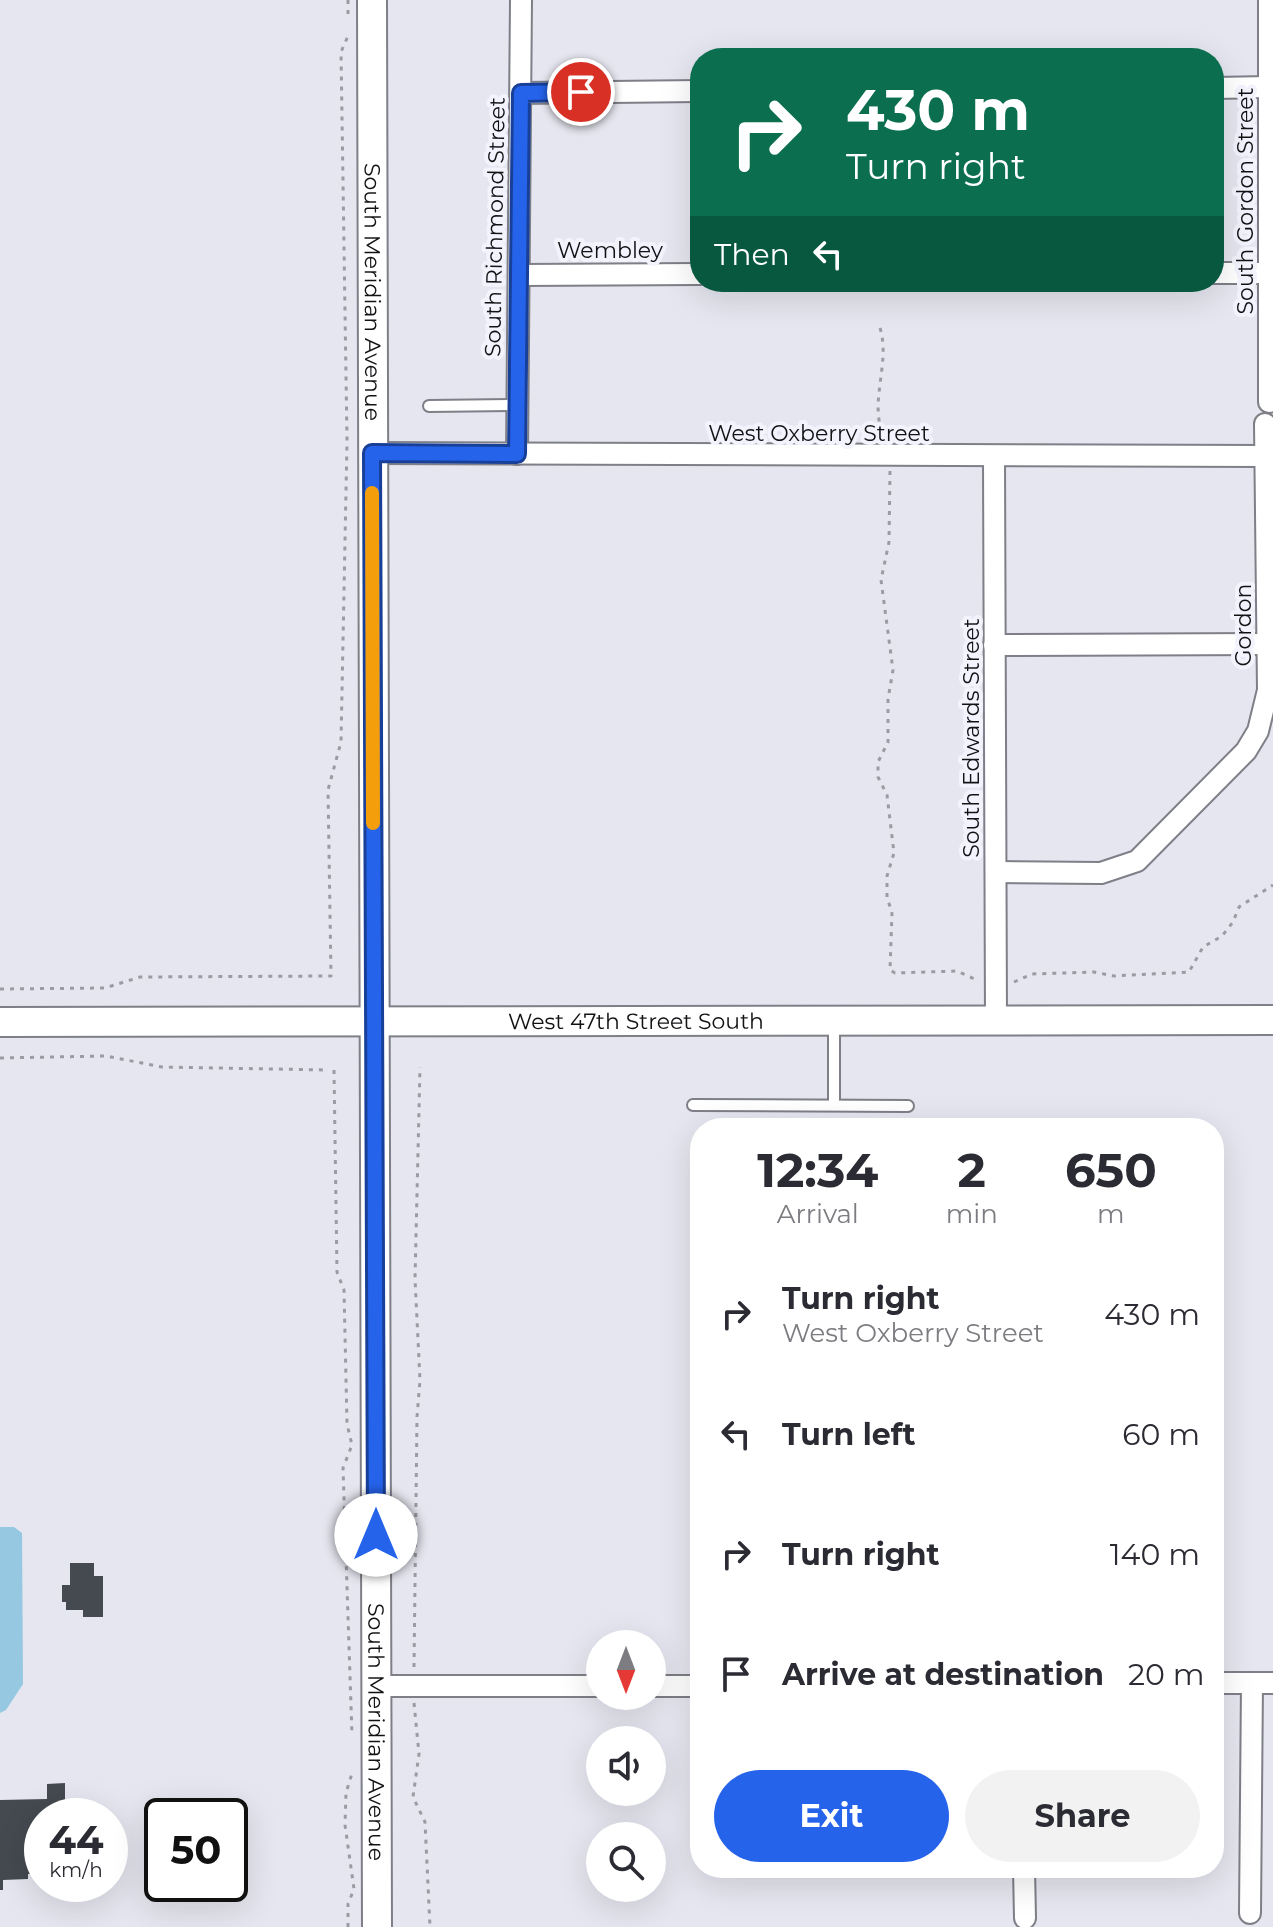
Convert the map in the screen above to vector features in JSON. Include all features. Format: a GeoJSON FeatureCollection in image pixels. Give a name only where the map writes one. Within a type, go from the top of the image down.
{"type":"FeatureCollection","features":[{"type":"Feature","properties":{"kind":"main road","name":"South Meridian Avenue"},"geometry":{"type":"LineString","coordinates":[[372,0],[377,1927]]}},
{"type":"Feature","properties":{"kind":"main road","name":"West 47th Street South"},"geometry":{"type":"LineString","coordinates":[[0,1022],[996,1018],[1273,1020]]}},
{"type":"Feature","properties":{"kind":"street","name":"South Richmond Street"},"geometry":{"type":"LineString","coordinates":[[517,454],[521,275],[521,0]]}},
{"type":"Feature","properties":{"kind":"street","name":"South Gordon Street"},"geometry":{"type":"LineString","coordinates":[[1269,0],[1269,402]]}},
{"type":"Feature","properties":{"kind":"street"},"geometry":{"type":"LineString","coordinates":[[1224,88],[1269,87]]}},
{"type":"Feature","properties":{"kind":"street"},"geometry":{"type":"LineString","coordinates":[[521,93],[690,91]]}},
{"type":"Feature","properties":{"kind":"street"},"geometry":{"type":"LineString","coordinates":[[1224,273],[1269,273]]}},
{"type":"Feature","properties":{"kind":"street","name":"Wembley"},"geometry":{"type":"LineString","coordinates":[[521,275],[690,274]]}},
{"type":"Feature","properties":{"kind":"street"},"geometry":{"type":"LineString","coordinates":[[1265,424],[1266,456]]}},
{"type":"Feature","properties":{"kind":"street","name":"West Oxberry Street"},"geometry":{"type":"LineString","coordinates":[[372,453],[994,458],[1266,456]]}},
{"type":"Feature","properties":{"kind":"street","name":"Gordon"},"geometry":{"type":"LineString","coordinates":[[996,872],[1101,873],[1119,869],[1152,849],[1246,751],[1261,721],[1268,690],[1266,456]]}},
{"type":"Feature","properties":{"kind":"street","name":"South Edwards Street"},"geometry":{"type":"LineString","coordinates":[[994,458],[996,1018]]}},
{"type":"Feature","properties":{"kind":"street"},"geometry":{"type":"LineString","coordinates":[[994,645],[1267,644]]}},
{"type":"Feature","properties":{"kind":"street"},"geometry":{"type":"LineString","coordinates":[[1224,1683],[1273,1683]]}},
{"type":"Feature","properties":{"kind":"street"},"geometry":{"type":"LineString","coordinates":[[1250,1913],[1252,1683]]}},
{"type":"Feature","properties":{"kind":"street"},"geometry":{"type":"LineString","coordinates":[[376,1686],[586,1686]]}},
{"type":"Feature","properties":{"kind":"street"},"geometry":{"type":"LineString","coordinates":[[666,1686],[690,1686]]}},
{"type":"Feature","properties":{"kind":"street"},"geometry":{"type":"LineString","coordinates":[[1024,1878],[1025,1918]]}},
{"type":"Feature","properties":{"kind":"lane"},"geometry":{"type":"LineString","coordinates":[[429,406],[517,405]]}},
{"type":"Feature","properties":{"kind":"lane"},"geometry":{"type":"LineString","coordinates":[[834,1020],[834,1105]]}},
{"type":"Feature","properties":{"kind":"lane"},"geometry":{"type":"LineString","coordinates":[[693,1105],[908,1106]]}},
{"type":"Feature","properties":{"kind":"path"},"geometry":{"type":"LineString","coordinates":[[0,989],[105,988],[140,977],[331,976],[328,790],[341,742],[347,441],[341,52],[348,36],[348,0]]}},
{"type":"Feature","properties":{"kind":"path"},"geometry":{"type":"LineString","coordinates":[[880,328],[885,343],[878,424],[888,457],[889,542],[881,580],[893,670],[888,699],[888,742],[878,762],[878,777],[887,795],[894,853],[887,876],[887,898],[892,912],[890,970],[895,973],[957,971],[968,978],[996,984],[1024,980],[1032,974],[1094,972],[1114,976],[1189,972],[1203,947],[1222,936],[1233,922],[1239,907],[1273,885]]}},
{"type":"Feature","properties":{"kind":"path"},"geometry":{"type":"LineString","coordinates":[[0,1058],[106,1056],[162,1067],[328,1070]]}},
{"type":"Feature","properties":{"kind":"path"},"geometry":{"type":"LineString","coordinates":[[420,1067],[415,1279],[420,1380],[414,1686],[419,1754],[413,1797],[425,1822],[430,1862],[430,1927]]}},
{"type":"Feature","properties":{"kind":"path"},"geometry":{"type":"LineString","coordinates":[[334,1070],[337,1272],[344,1290],[347,1424],[352,1445],[343,1468],[353,1737]]}},
{"type":"Feature","properties":{"kind":"path"},"geometry":{"type":"LineString","coordinates":[[348,1927],[348,1904],[354,1889],[345,1825],[346,1793],[353,1761]]}},
{"type":"Feature","properties":{"kind":"water"},"geometry":{"type":"Polygon","coordinates":[[[0,1527],[14,1527],[22,1533],[23,1684],[6,1710],[0,1713],[0,1527]]]}},
{"type":"Feature","properties":{"kind":"building"},"geometry":{"type":"Polygon","coordinates":[[[70,1563],[94,1563],[94,1576],[103,1576],[103,1617],[83,1617],[83,1610],[66,1610],[66,1602],[62,1602],[62,1585],[70,1585],[70,1563]]]}},
{"type":"Feature","properties":{"kind":"building"},"geometry":{"type":"Polygon","coordinates":[[[65,1783],[65,1798],[47,1798],[47,1784],[65,1783]]]}},
{"type":"Feature","properties":{"kind":"building"},"geometry":{"type":"Polygon","coordinates":[[[24,1799],[24,1879],[3,1880],[3,1890],[0,1890],[0,1800],[24,1799]]]}},
{"type":"Feature","properties":{"kind":"slow traffic"},"geometry":{"type":"LineString","coordinates":[[372,493],[373,823]]}},
{"type":"Feature","properties":{"kind":"route"},"geometry":{"type":"LineString","coordinates":[[376,1535],[372,453],[517,454],[521,93],[581,92]]}}]}
